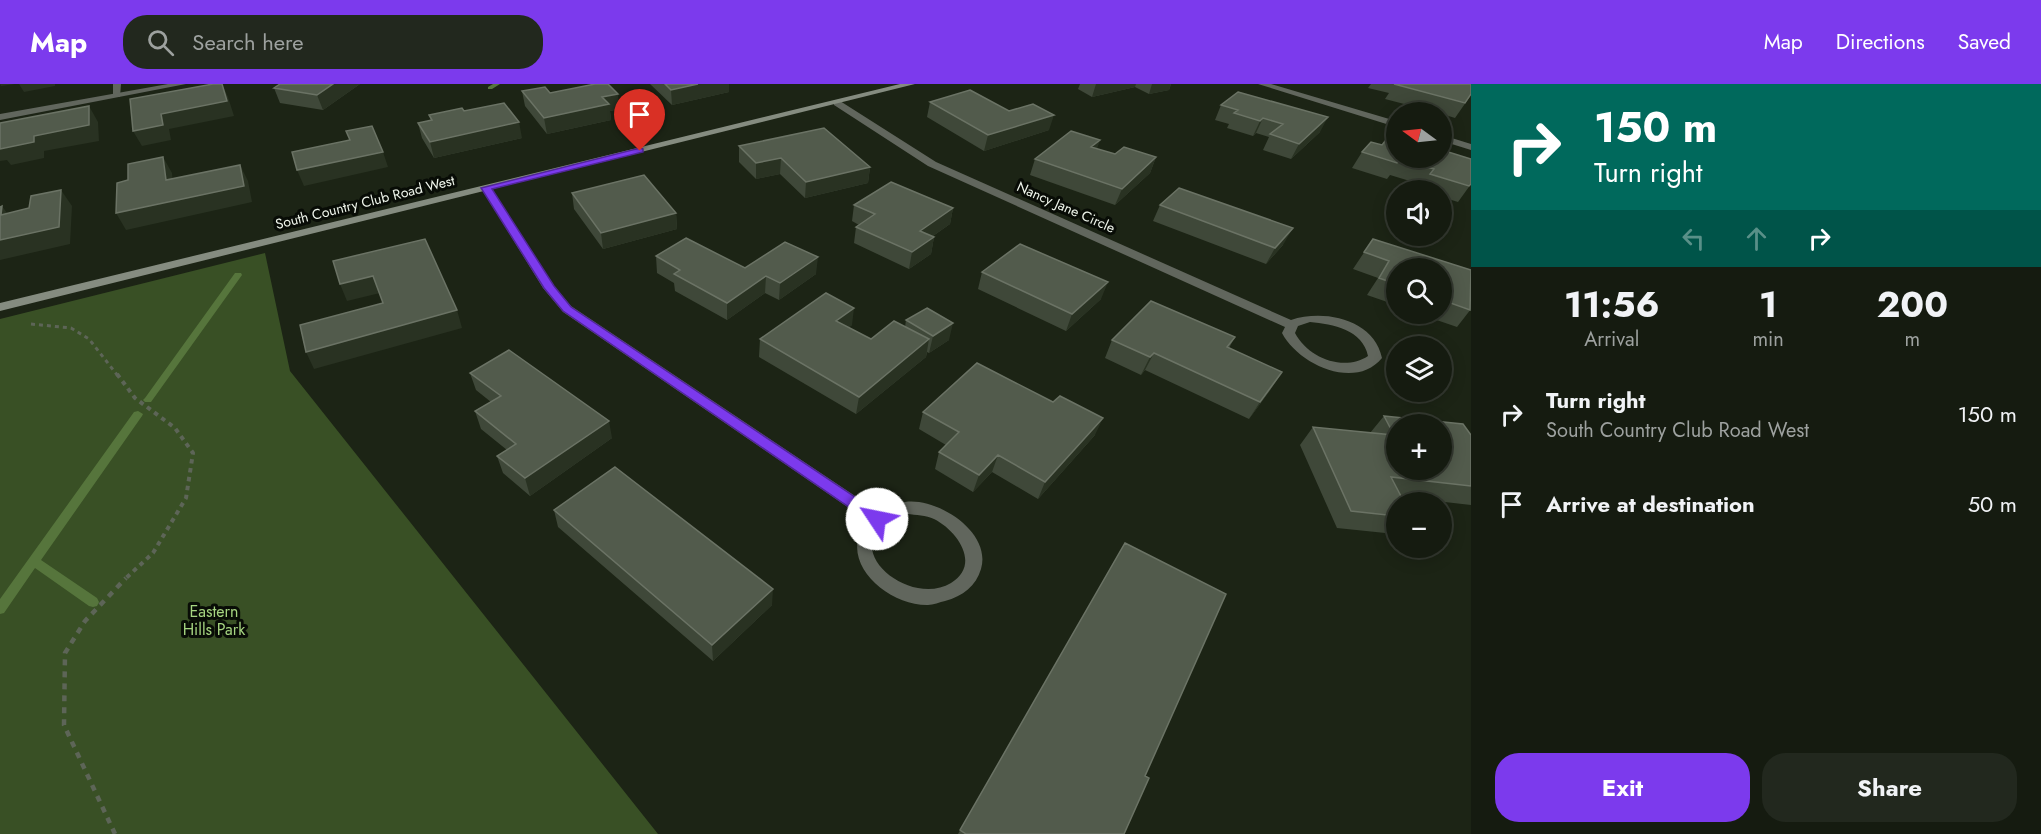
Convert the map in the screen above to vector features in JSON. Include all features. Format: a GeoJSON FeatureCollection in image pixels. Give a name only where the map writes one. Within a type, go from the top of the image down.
{"type":"FeatureCollection","features":[{"type":"Feature","properties":{"kind":"street"},"geometry":{"type":"LineString","coordinates":[[117,84],[117,95]]}},
{"type":"Feature","properties":{"kind":"street"},"geometry":{"type":"LineString","coordinates":[[0,117],[182,84]]}},
{"type":"Feature","properties":{"kind":"street","name":"South Country Club Road West"},"geometry":{"type":"LineString","coordinates":[[0,307],[912,84]]}},
{"type":"Feature","properties":{"kind":"street"},"geometry":{"type":"LineString","coordinates":[[1262,84],[1386,121]]}},
{"type":"Feature","properties":{"kind":"street","name":"Nancy Jane Circle"},"geometry":{"type":"LineString","coordinates":[[837,103],[932,164],[1290,324]]}},
{"type":"Feature","properties":{"kind":"street"},"geometry":{"type":"LineString","coordinates":[[1452,141],[1471,147]]}},
{"type":"Feature","properties":{"kind":"street"},"geometry":{"type":"LineString","coordinates":[[486,188],[549,288],[567,309],[877,519]]}},
{"type":"Feature","properties":{"kind":"street"},"geometry":{"type":"LineString","coordinates":[[1322,318],[1350,327],[1370,342],[1375,350],[1375,358],[1369,364],[1347,368],[1317,361],[1294,346],[1288,338],[1287,330],[1290,324],[1298,319],[1322,318]]}},
{"type":"Feature","properties":{"kind":"street"},"geometry":{"type":"LineString","coordinates":[[906,508],[940,515],[955,524],[967,536],[974,550],[975,565],[969,579],[958,589],[943,596],[933,597],[904,594],[887,585],[873,573],[865,559],[864,544],[868,530],[877,519],[890,512],[906,508]]}},
{"type":"Feature","properties":{"kind":"path"},"geometry":{"type":"LineString","coordinates":[[26,325],[71,328],[89,339],[135,398],[175,428],[193,453],[186,498],[153,553],[109,594],[85,621],[65,653],[64,725],[114,834]]}},
{"type":"Feature","properties":{"kind":"green space","name":"Eastern Hills Park"},"geometry":{"type":"Polygon","coordinates":[[[265,253],[290,371],[658,834],[0,834],[0,319],[265,253]]]}},
{"type":"Feature","properties":{"kind":"building"},"geometry":{"type":"Polygon","coordinates":[[[222,84],[227,101],[161,114],[163,125],[133,131],[130,99],[222,84]]]}},
{"type":"Feature","properties":{"kind":"building"},"geometry":{"type":"Polygon","coordinates":[[[280,84],[333,84],[317,95],[274,88],[280,84]]]}},
{"type":"Feature","properties":{"kind":"building"},"geometry":{"type":"Polygon","coordinates":[[[595,84],[608,84],[618,94],[602,97],[609,104],[544,118],[522,91],[545,87],[550,93],[595,84]]]}},
{"type":"Feature","properties":{"kind":"building"},"geometry":{"type":"Polygon","coordinates":[[[665,84],[698,84],[671,90],[665,84]]]}},
{"type":"Feature","properties":{"kind":"building"},"geometry":{"type":"Polygon","coordinates":[[[1394,84],[1471,84],[1471,94],[1465,103],[1394,84]]]}},
{"type":"Feature","properties":{"kind":"building"},"geometry":{"type":"Polygon","coordinates":[[[970,90],[1009,111],[1033,104],[1054,115],[988,135],[930,102],[970,90]]]}},
{"type":"Feature","properties":{"kind":"building"},"geometry":{"type":"Polygon","coordinates":[[[1238,92],[1328,117],[1299,144],[1270,134],[1283,124],[1263,118],[1260,121],[1234,113],[1238,110],[1221,105],[1238,92]]]}},
{"type":"Feature","properties":{"kind":"building"},"geometry":{"type":"Polygon","coordinates":[[[504,103],[519,122],[430,142],[418,123],[432,120],[429,115],[504,103]]]}},
{"type":"Feature","properties":{"kind":"building"},"geometry":{"type":"Polygon","coordinates":[[[89,106],[89,125],[34,136],[34,142],[0,149],[0,123],[89,106]]]}},
{"type":"Feature","properties":{"kind":"building"},"geometry":{"type":"Polygon","coordinates":[[[372,126],[383,152],[297,170],[292,152],[350,140],[346,131],[372,126]]]}},
{"type":"Feature","properties":{"kind":"building"},"geometry":{"type":"Polygon","coordinates":[[[824,128],[870,167],[806,182],[781,158],[756,163],[739,146],[824,128]]]}},
{"type":"Feature","properties":{"kind":"building"},"geometry":{"type":"Polygon","coordinates":[[[1071,131],[1100,140],[1091,147],[1115,154],[1124,147],[1156,157],[1122,189],[1035,159],[1071,131]]]}},
{"type":"Feature","properties":{"kind":"building"},"geometry":{"type":"Polygon","coordinates":[[[1386,140],[1386,160],[1362,152],[1371,142],[1382,145],[1386,140]]]}},
{"type":"Feature","properties":{"kind":"building"},"geometry":{"type":"Polygon","coordinates":[[[1452,153],[1471,159],[1471,184],[1469,186],[1430,174],[1434,169],[1431,168],[1452,168],[1452,153]]]}},
{"type":"Feature","properties":{"kind":"building"},"geometry":{"type":"Polygon","coordinates":[[[163,157],[166,180],[240,165],[244,186],[116,213],[117,183],[128,180],[128,164],[163,157]]]}},
{"type":"Feature","properties":{"kind":"building"},"geometry":{"type":"Polygon","coordinates":[[[644,175],[676,213],[601,233],[572,193],[644,175]]]}},
{"type":"Feature","properties":{"kind":"building"},"geometry":{"type":"Polygon","coordinates":[[[891,182],[953,208],[920,231],[934,237],[912,252],[856,227],[875,214],[854,205],[891,182]]]}},
{"type":"Feature","properties":{"kind":"building"},"geometry":{"type":"Polygon","coordinates":[[[1179,188],[1293,228],[1275,248],[1160,205],[1179,188]]]}},
{"type":"Feature","properties":{"kind":"building"},"geometry":{"type":"Polygon","coordinates":[[[61,190],[59,227],[0,240],[0,207],[2,206],[1,215],[29,208],[31,196],[61,190]]]}},
{"type":"Feature","properties":{"kind":"building"},"geometry":{"type":"Polygon","coordinates":[[[686,238],[745,268],[785,242],[818,257],[780,283],[766,276],[727,303],[674,274],[680,270],[656,256],[686,238]]]}},
{"type":"Feature","properties":{"kind":"building"},"geometry":{"type":"Polygon","coordinates":[[[425,239],[457,310],[306,352],[300,325],[383,303],[373,276],[340,284],[333,261],[425,239]]]}},
{"type":"Feature","properties":{"kind":"building"},"geometry":{"type":"Polygon","coordinates":[[[1373,239],[1386,243],[1386,246],[1395,246],[1433,258],[1386,258],[1386,260],[1364,252],[1373,239]]]}},
{"type":"Feature","properties":{"kind":"building"},"geometry":{"type":"Polygon","coordinates":[[[1020,244],[1108,282],[1072,314],[982,272],[1020,244]]]}},
{"type":"Feature","properties":{"kind":"building"},"geometry":{"type":"Polygon","coordinates":[[[1452,264],[1471,270],[1470,310],[1452,304],[1452,264]]]}},
{"type":"Feature","properties":{"kind":"building"},"geometry":{"type":"Polygon","coordinates":[[[1386,266],[1386,280],[1379,278],[1386,266]]]}},
{"type":"Feature","properties":{"kind":"building"},"geometry":{"type":"Polygon","coordinates":[[[826,293],[854,308],[836,321],[871,339],[894,321],[929,339],[859,397],[760,339],[826,293]]]}},
{"type":"Feature","properties":{"kind":"building"},"geometry":{"type":"Polygon","coordinates":[[[1151,301],[1235,337],[1227,347],[1282,372],[1260,402],[1154,353],[1150,357],[1112,340],[1151,301]]]}},
{"type":"Feature","properties":{"kind":"building"},"geometry":{"type":"Polygon","coordinates":[[[927,308],[953,323],[933,336],[906,320],[927,308]]]}},
{"type":"Feature","properties":{"kind":"building"},"geometry":{"type":"Polygon","coordinates":[[[509,350],[609,421],[525,478],[497,456],[516,444],[475,411],[501,396],[470,373],[509,350]]]}},
{"type":"Feature","properties":{"kind":"building"},"geometry":{"type":"Polygon","coordinates":[[[977,363],[1053,402],[1060,396],[1103,418],[1045,482],[998,455],[979,475],[939,452],[959,432],[923,412],[977,363]]]}},
{"type":"Feature","properties":{"kind":"building"},"geometry":{"type":"Polygon","coordinates":[[[1452,423],[1463,424],[1471,435],[1471,486],[1418,480],[1452,480],[1452,423]]]}},
{"type":"Feature","properties":{"kind":"building"},"geometry":{"type":"Polygon","coordinates":[[[1313,427],[1386,434],[1386,480],[1393,480],[1399,492],[1386,492],[1386,515],[1351,511],[1313,427]]]}},
{"type":"Feature","properties":{"kind":"building"},"geometry":{"type":"Polygon","coordinates":[[[615,467],[773,589],[712,645],[554,510],[615,467]]]}},
{"type":"Feature","properties":{"kind":"building"},"geometry":{"type":"Polygon","coordinates":[[[1125,543],[1226,594],[1145,776],[1149,778],[1124,834],[966,834],[960,830],[1125,543]]]}},
{"type":"Feature","properties":{"kind":"waterway"},"geometry":{"type":"LineString","coordinates":[[490,88],[497,84]]}},
{"type":"Feature","properties":{"kind":"waterway"},"geometry":{"type":"LineString","coordinates":[[148,400],[238,275]]}},
{"type":"Feature","properties":{"kind":"waterway"},"geometry":{"type":"LineString","coordinates":[[0,609],[138,414]]}},
{"type":"Feature","properties":{"kind":"waterway"},"geometry":{"type":"LineString","coordinates":[[34,561],[93,602]]}},
{"type":"Feature","properties":{"kind":"route"},"geometry":{"type":"LineString","coordinates":[[640,151],[486,188],[549,288],[567,309],[877,519]]}}]}
